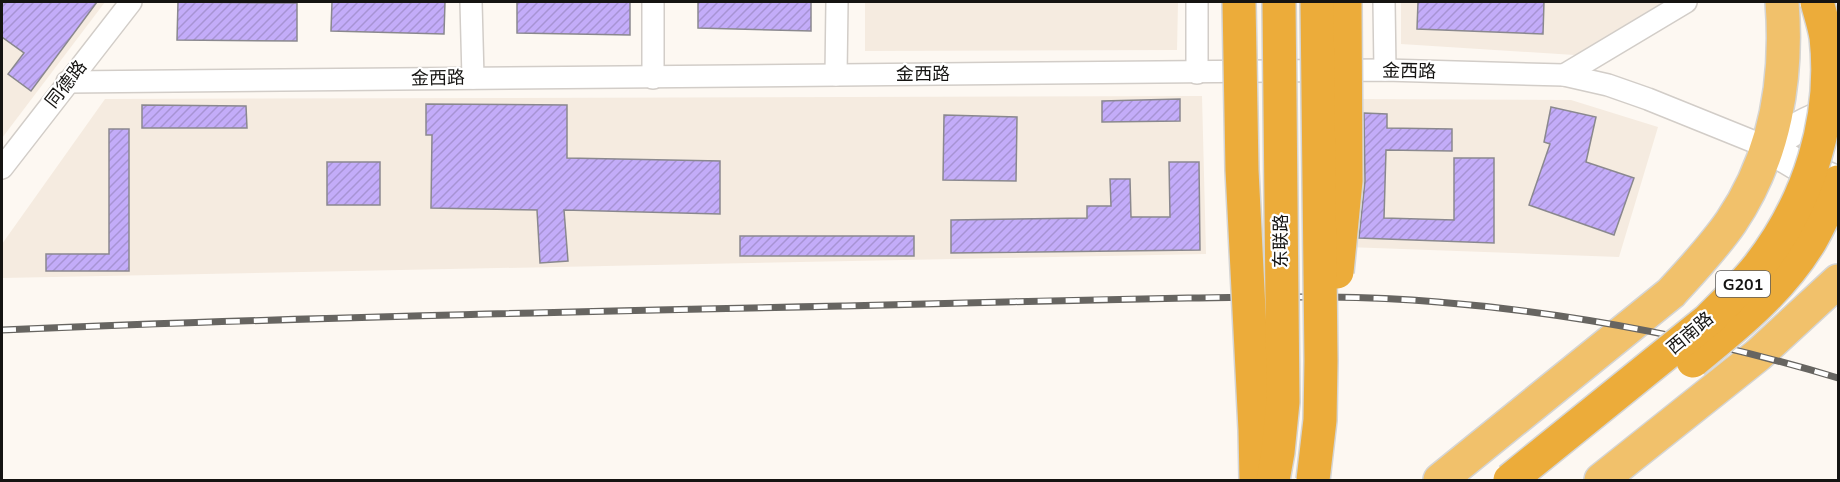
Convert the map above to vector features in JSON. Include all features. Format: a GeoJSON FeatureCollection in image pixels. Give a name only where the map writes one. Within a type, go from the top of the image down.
{"type":"FeatureCollection","features":[{"type":"Feature","properties":{"kind":"highway"},"geometry":{"type":"LineString","coordinates":[[1239,2],[1242,170],[1256,480]]}},
{"type":"Feature","properties":{"kind":"highway","name":"东联路"},"geometry":{"type":"LineString","coordinates":[[1273,480],[1282,402],[1279,2]]}},
{"type":"Feature","properties":{"kind":"highway"},"geometry":{"type":"LineString","coordinates":[[1317,2],[1320,420]]}},
{"type":"Feature","properties":{"kind":"highway"},"geometry":{"type":"LineString","coordinates":[[1313,480],[1343,225],[1346,181],[1345,2]]}},
{"type":"Feature","properties":{"kind":"highway","name":"西南路"},"geometry":{"type":"LineString","coordinates":[[1510,480],[1708,320],[1758,268],[1779,238],[1797,205],[1810,174],[1820,144],[1827,108],[1826,35],[1817,2]]}},
{"type":"Feature","properties":{"kind":"highway","name":"西南路"},"geometry":{"type":"LineString","coordinates":[[1544,480],[1753,310],[1786,275],[1810,242],[1839,182]]}},
{"type":"Feature","properties":{"kind":"main road"},"geometry":{"type":"LineString","coordinates":[[1782,2],[1795,22],[1810,38],[1828,47],[1839,48]]}},
{"type":"Feature","properties":{"kind":"main road"},"geometry":{"type":"LineString","coordinates":[[1440,480],[1671,292],[1703,258],[1731,222],[1751,186],[1767,147],[1778,109],[1785,35],[1782,2]]}},
{"type":"Feature","properties":{"kind":"main road"},"geometry":{"type":"LineString","coordinates":[[1767,147],[1800,127],[1839,113]]}},
{"type":"Feature","properties":{"kind":"main road"},"geometry":{"type":"LineString","coordinates":[[1767,147],[1796,164],[1839,182]]}},
{"type":"Feature","properties":{"kind":"main road"},"geometry":{"type":"LineString","coordinates":[[1601,480],[1758,355],[1839,281]]}},
{"type":"Feature","properties":{"kind":"street","name":"同德路"},"geometry":{"type":"LineString","coordinates":[[2,168],[131,2]]}},
{"type":"Feature","properties":{"kind":"street"},"geometry":{"type":"LineString","coordinates":[[471,2],[473,78]]}},
{"type":"Feature","properties":{"kind":"street"},"geometry":{"type":"LineString","coordinates":[[653,2],[653,78]]}},
{"type":"Feature","properties":{"kind":"street"},"geometry":{"type":"LineString","coordinates":[[836,75],[837,2]]}},
{"type":"Feature","properties":{"kind":"street"},"geometry":{"type":"LineString","coordinates":[[1197,2],[1197,72]]}},
{"type":"Feature","properties":{"kind":"street"},"geometry":{"type":"LineString","coordinates":[[1384,2],[1385,70]]}},
{"type":"Feature","properties":{"kind":"street"},"geometry":{"type":"LineString","coordinates":[[1564,75],[1686,2]]}},
{"type":"Feature","properties":{"kind":"street","name":"金西路"},"geometry":{"type":"LineString","coordinates":[[67,82],[1385,70],[1564,75],[1648,99],[1767,147]]}},
{"type":"Feature","properties":{"kind":"shaded area"},"geometry":{"type":"Polygon","coordinates":[[[2,2],[105,2],[2,138],[2,2]]]}},
{"type":"Feature","properties":{"kind":"shaded area"},"geometry":{"type":"Polygon","coordinates":[[[865,2],[1178,2],[1177,50],[865,51],[865,2]]]}},
{"type":"Feature","properties":{"kind":"shaded area"},"geometry":{"type":"Polygon","coordinates":[[[1401,2],[1675,2],[1590,56],[1401,44],[1401,2]]]}},
{"type":"Feature","properties":{"kind":"shaded area"},"geometry":{"type":"Polygon","coordinates":[[[1202,96],[1206,254],[2,278],[2,244],[105,99],[1202,96]]]}},
{"type":"Feature","properties":{"kind":"shaded area"},"geometry":{"type":"Polygon","coordinates":[[[1352,99],[1571,100],[1658,127],[1619,257],[1347,247],[1352,99]]]}},
{"type":"Feature","properties":{"kind":"building"},"geometry":{"type":"Polygon","coordinates":[[[2,2],[97,2],[31,91],[8,74],[24,53],[2,37],[2,2]]]}},
{"type":"Feature","properties":{"kind":"building"},"geometry":{"type":"Polygon","coordinates":[[[178,2],[297,3],[297,41],[177,40],[178,2]]]}},
{"type":"Feature","properties":{"kind":"building"},"geometry":{"type":"Polygon","coordinates":[[[332,2],[445,2],[444,34],[331,31],[332,2]]]}},
{"type":"Feature","properties":{"kind":"building"},"geometry":{"type":"Polygon","coordinates":[[[517,2],[630,2],[630,35],[517,33],[517,2]]]}},
{"type":"Feature","properties":{"kind":"building"},"geometry":{"type":"Polygon","coordinates":[[[698,2],[811,2],[811,31],[698,28],[698,2]]]}},
{"type":"Feature","properties":{"kind":"building"},"geometry":{"type":"Polygon","coordinates":[[[1418,2],[1544,2],[1543,34],[1417,29],[1418,2]]]}},
{"type":"Feature","properties":{"kind":"building"},"geometry":{"type":"Polygon","coordinates":[[[1180,99],[1180,121],[1102,122],[1102,101],[1180,99]]]}},
{"type":"Feature","properties":{"kind":"building"},"geometry":{"type":"Polygon","coordinates":[[[426,104],[567,105],[567,158],[720,161],[720,214],[564,210],[568,261],[540,263],[537,210],[431,208],[432,135],[426,135],[426,104]]]}},
{"type":"Feature","properties":{"kind":"building"},"geometry":{"type":"Polygon","coordinates":[[[142,105],[246,106],[247,128],[142,128],[142,105]]]}},
{"type":"Feature","properties":{"kind":"building"},"geometry":{"type":"Polygon","coordinates":[[[1551,107],[1596,117],[1586,162],[1634,178],[1614,235],[1529,205],[1550,144],[1544,142],[1551,107]]]}},
{"type":"Feature","properties":{"kind":"building"},"geometry":{"type":"Polygon","coordinates":[[[1364,113],[1387,114],[1387,128],[1452,129],[1452,151],[1386,150],[1384,218],[1454,220],[1454,158],[1494,158],[1494,243],[1359,238],[1365,181],[1364,113]]]}},
{"type":"Feature","properties":{"kind":"building"},"geometry":{"type":"Polygon","coordinates":[[[944,115],[1017,117],[1016,181],[943,180],[944,115]]]}},
{"type":"Feature","properties":{"kind":"building"},"geometry":{"type":"Polygon","coordinates":[[[109,129],[129,129],[129,271],[46,271],[46,254],[109,254],[109,129]]]}},
{"type":"Feature","properties":{"kind":"building"},"geometry":{"type":"Polygon","coordinates":[[[327,162],[380,162],[380,205],[327,205],[327,162]]]}},
{"type":"Feature","properties":{"kind":"building"},"geometry":{"type":"Polygon","coordinates":[[[1169,162],[1199,162],[1200,250],[951,253],[951,220],[1087,218],[1087,206],[1111,206],[1110,179],[1130,179],[1131,217],[1170,217],[1169,162]]]}},
{"type":"Feature","properties":{"kind":"building"},"geometry":{"type":"Polygon","coordinates":[[[740,236],[914,236],[914,256],[740,256],[740,236]]]}},
{"type":"Feature","properties":{"kind":"railway"},"geometry":{"type":"LineString","coordinates":[[2,330],[529,313],[1145,299],[1345,297],[1438,302],[1590,321],[1740,351],[1838,378]]}}]}
